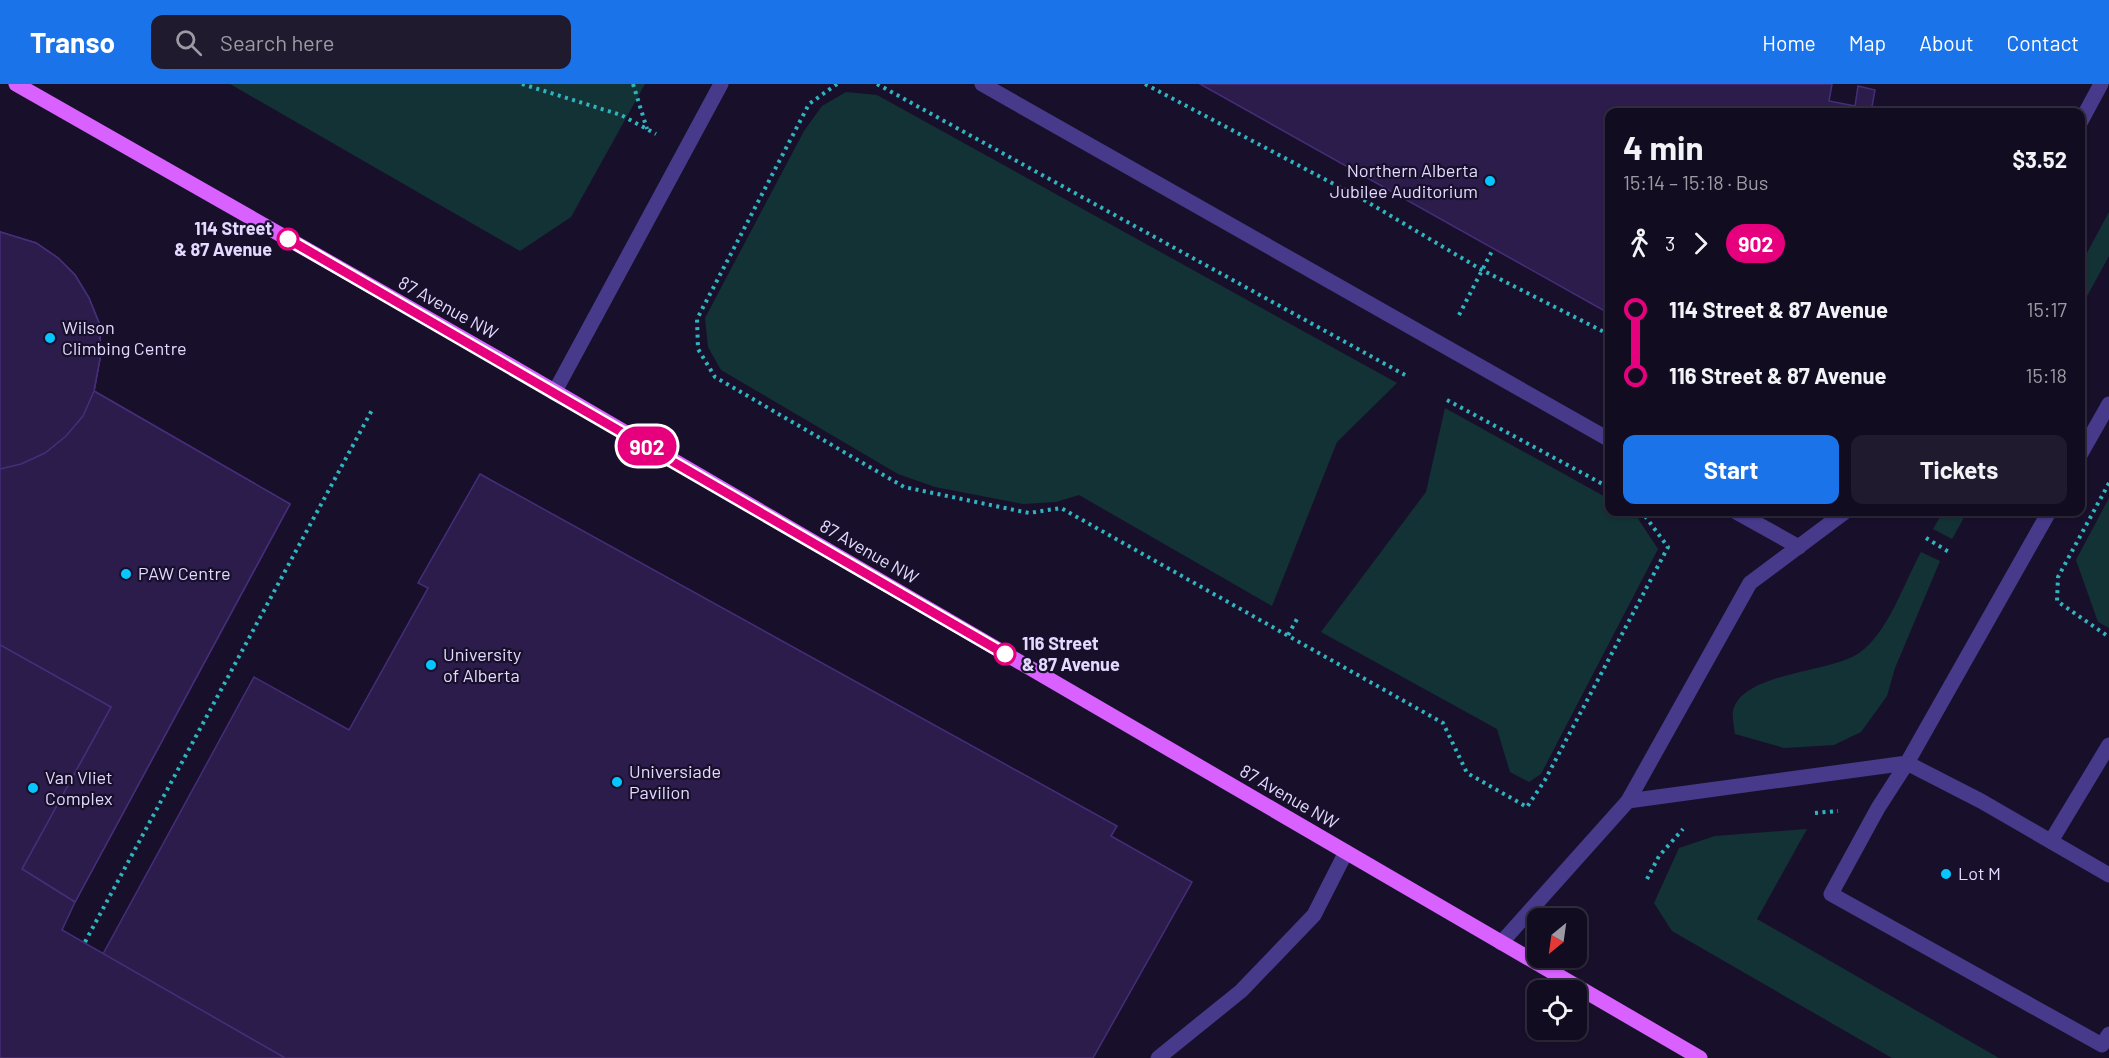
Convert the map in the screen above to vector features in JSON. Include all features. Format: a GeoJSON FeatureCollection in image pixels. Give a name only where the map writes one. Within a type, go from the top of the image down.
{"type":"FeatureCollection","features":[{"type":"Feature","properties":{"kind":"main road","name":"87 Avenue NW"},"geometry":{"type":"LineString","coordinates":[[16,84],[554,393],[1700,1058]]}},
{"type":"Feature","properties":{"kind":"street"},"geometry":{"type":"LineString","coordinates":[[554,393],[721,84]]}},
{"type":"Feature","properties":{"kind":"street"},"geometry":{"type":"LineString","coordinates":[[982,84],[1605,437]]}},
{"type":"Feature","properties":{"kind":"street"},"geometry":{"type":"LineString","coordinates":[[2085,114],[2101,84]]}},
{"type":"Feature","properties":{"kind":"street"},"geometry":{"type":"LineString","coordinates":[[2085,446],[2109,404]]}},
{"type":"Feature","properties":{"kind":"street"},"geometry":{"type":"LineString","coordinates":[[1743,516],[1798,547]]}},
{"type":"Feature","properties":{"kind":"street"},"geometry":{"type":"LineString","coordinates":[[1501,943],[1628,801],[1750,583],[1840,516]]}},
{"type":"Feature","properties":{"kind":"street"},"geometry":{"type":"LineString","coordinates":[[2047,516],[1907,763],[1878,808],[1831,894],[2102,1046],[2109,1034]]}},
{"type":"Feature","properties":{"kind":"street"},"geometry":{"type":"LineString","coordinates":[[2051,842],[2109,745]]}},
{"type":"Feature","properties":{"kind":"street"},"geometry":{"type":"LineString","coordinates":[[1628,801],[1907,763],[1981,801],[2109,875]]}},
{"type":"Feature","properties":{"kind":"street"},"geometry":{"type":"LineString","coordinates":[[1158,1058],[1241,991],[1314,915],[1346,852]]}},
{"type":"Feature","properties":{"kind":"path"},"geometry":{"type":"LineString","coordinates":[[522,84],[621,115],[685,150]]}},
{"type":"Feature","properties":{"kind":"path"},"geometry":{"type":"LineString","coordinates":[[633,84],[647,129]]}},
{"type":"Feature","properties":{"kind":"path"},"geometry":{"type":"LineString","coordinates":[[837,84],[809,104],[696,319],[698,349],[716,377],[904,487],[1029,513],[1061,508],[1443,723],[1467,773],[1527,807],[1545,780],[1668,547],[1645,516]]}},
{"type":"Feature","properties":{"kind":"path"},"geometry":{"type":"LineString","coordinates":[[877,84],[1405,375]]}},
{"type":"Feature","properties":{"kind":"path"},"geometry":{"type":"LineString","coordinates":[[1145,84],[1364,200],[1482,270],[1605,332]]}},
{"type":"Feature","properties":{"kind":"path"},"geometry":{"type":"LineString","coordinates":[[1443,345],[1492,249]]}},
{"type":"Feature","properties":{"kind":"path"},"geometry":{"type":"LineString","coordinates":[[1447,400],[1605,485]]}},
{"type":"Feature","properties":{"kind":"path"},"geometry":{"type":"LineString","coordinates":[[85,942],[372,410]]}},
{"type":"Feature","properties":{"kind":"path"},"geometry":{"type":"LineString","coordinates":[[2109,483],[2058,577],[2057,600],[2109,637]]}},
{"type":"Feature","properties":{"kind":"path"},"geometry":{"type":"LineString","coordinates":[[1926,538],[1949,552]]}},
{"type":"Feature","properties":{"kind":"path"},"geometry":{"type":"LineString","coordinates":[[1288,635],[1297,619]]}},
{"type":"Feature","properties":{"kind":"green space"},"geometry":{"type":"Polygon","coordinates":[[[230,84],[645,84],[571,217],[520,251],[230,84]]]}},
{"type":"Feature","properties":{"kind":"green space"},"geometry":{"type":"Polygon","coordinates":[[[846,92],[877,95],[1397,383],[1337,442],[1272,606],[1079,495],[1056,502],[1023,504],[935,487],[898,474],[721,370],[708,347],[705,318],[804,131],[822,106],[846,92]]]}},
{"type":"Feature","properties":{"kind":"green space"},"geometry":{"type":"Polygon","coordinates":[[[2109,212],[2109,256],[2085,300],[2085,257],[2109,212]]]}},
{"type":"Feature","properties":{"kind":"green space"},"geometry":{"type":"Polygon","coordinates":[[[1445,408],[1605,497],[1605,516],[1636,516],[1658,549],[1541,774],[1529,782],[1510,772],[1497,729],[1321,632],[1426,492],[1445,408]]]}},
{"type":"Feature","properties":{"kind":"green space"},"geometry":{"type":"Polygon","coordinates":[[[2109,498],[2109,628],[2098,622],[2076,560],[2109,498]]]}},
{"type":"Feature","properties":{"kind":"green space"},"geometry":{"type":"Polygon","coordinates":[[[1941,516],[1965,516],[1952,539],[1933,529],[1941,516]]]}},
{"type":"Feature","properties":{"kind":"green space"},"geometry":{"type":"Polygon","coordinates":[[[1921,552],[1940,561],[1895,668],[1887,696],[1861,732],[1834,745],[1784,748],[1735,734],[1733,711],[1740,698],[1753,688],[1769,681],[1846,660],[1869,644],[1887,620],[1921,552]]]}},
{"type":"Feature","properties":{"kind":"green space"},"geometry":{"type":"Polygon","coordinates":[[[1807,829],[1757,919],[1999,1058],[1892,1058],[1672,931],[1654,903],[1679,848],[1715,836],[1807,829]]]}},
{"type":"Feature","properties":{"kind":"building","name":"Northern Alberta Jubilee Auditorium"},"geometry":{"type":"Polygon","coordinates":[[[1200,84],[1832,84],[1829,101],[1855,106],[1858,86],[1875,90],[1872,108],[1605,108],[1605,311],[1200,84]]]}},
{"type":"Feature","properties":{"kind":"building","name":"PAW Centre"},"geometry":{"type":"Polygon","coordinates":[[[0,232],[36,243],[58,258],[75,275],[89,298],[99,323],[101,353],[94,391],[290,504],[75,902],[22,869],[111,707],[0,645],[0,232]]]}},
{"type":"Feature","properties":{"kind":"building","name":"PAW Centre"},"geometry":{"type":"Polygon","coordinates":[[[0,232],[36,243],[58,258],[75,275],[89,298],[99,323],[101,353],[94,391],[290,504],[75,902],[22,869],[111,707],[0,645],[0,232]]]}},
{"type":"Feature","properties":{"kind":"building","name":"Wilson Climbing Centre"},"geometry":{"type":"Polygon","coordinates":[[[0,232],[36,243],[58,258],[75,275],[89,298],[99,323],[101,353],[94,391],[83,416],[66,436],[45,453],[21,464],[0,469],[0,232]]]}},
{"type":"Feature","properties":{"kind":"building","name":"Universiade Pavilion"},"geometry":{"type":"Polygon","coordinates":[[[480,474],[1117,826],[1111,836],[1192,882],[1093,1058],[285,1058],[103,954],[254,677],[349,730],[428,588],[418,583],[480,474]]]}},
{"type":"Feature","properties":{"kind":"building","name":"Van Vliet Complex"},"geometry":{"type":"Polygon","coordinates":[[[0,645],[111,707],[22,869],[75,902],[62,930],[285,1058],[0,1058],[0,645]]]}},
{"type":"Feature","properties":{"kind":"bus line","name":"902"},"geometry":{"type":"LineString","coordinates":[[288,239],[499,359],[1005,654]]}},
{"type":"Feature","properties":{"kind":"place","name":"Northern Alberta Jubilee Auditorium"},"geometry":{"type":"Point","coordinates":[1490,181]}},
{"type":"Feature","properties":{"kind":"place","name":"114 Street & 87 Avenue"},"geometry":{"type":"Point","coordinates":[288,239]}},
{"type":"Feature","properties":{"kind":"place","name":"Wilson Climbing Centre"},"geometry":{"type":"Point","coordinates":[50,338]}},
{"type":"Feature","properties":{"kind":"place","name":"PAW Centre"},"geometry":{"type":"Point","coordinates":[126,574]}},
{"type":"Feature","properties":{"kind":"place","name":"116 Street & 87 Avenue"},"geometry":{"type":"Point","coordinates":[1005,654]}},
{"type":"Feature","properties":{"kind":"place","name":"University of Alberta"},"geometry":{"type":"Point","coordinates":[431,665]}},
{"type":"Feature","properties":{"kind":"place","name":"Universiade Pavilion"},"geometry":{"type":"Point","coordinates":[617,782]}},
{"type":"Feature","properties":{"kind":"place","name":"Van Vliet Complex"},"geometry":{"type":"Point","coordinates":[33,788]}},
{"type":"Feature","properties":{"kind":"place","name":"Lot M"},"geometry":{"type":"Point","coordinates":[1946,874]}}]}
